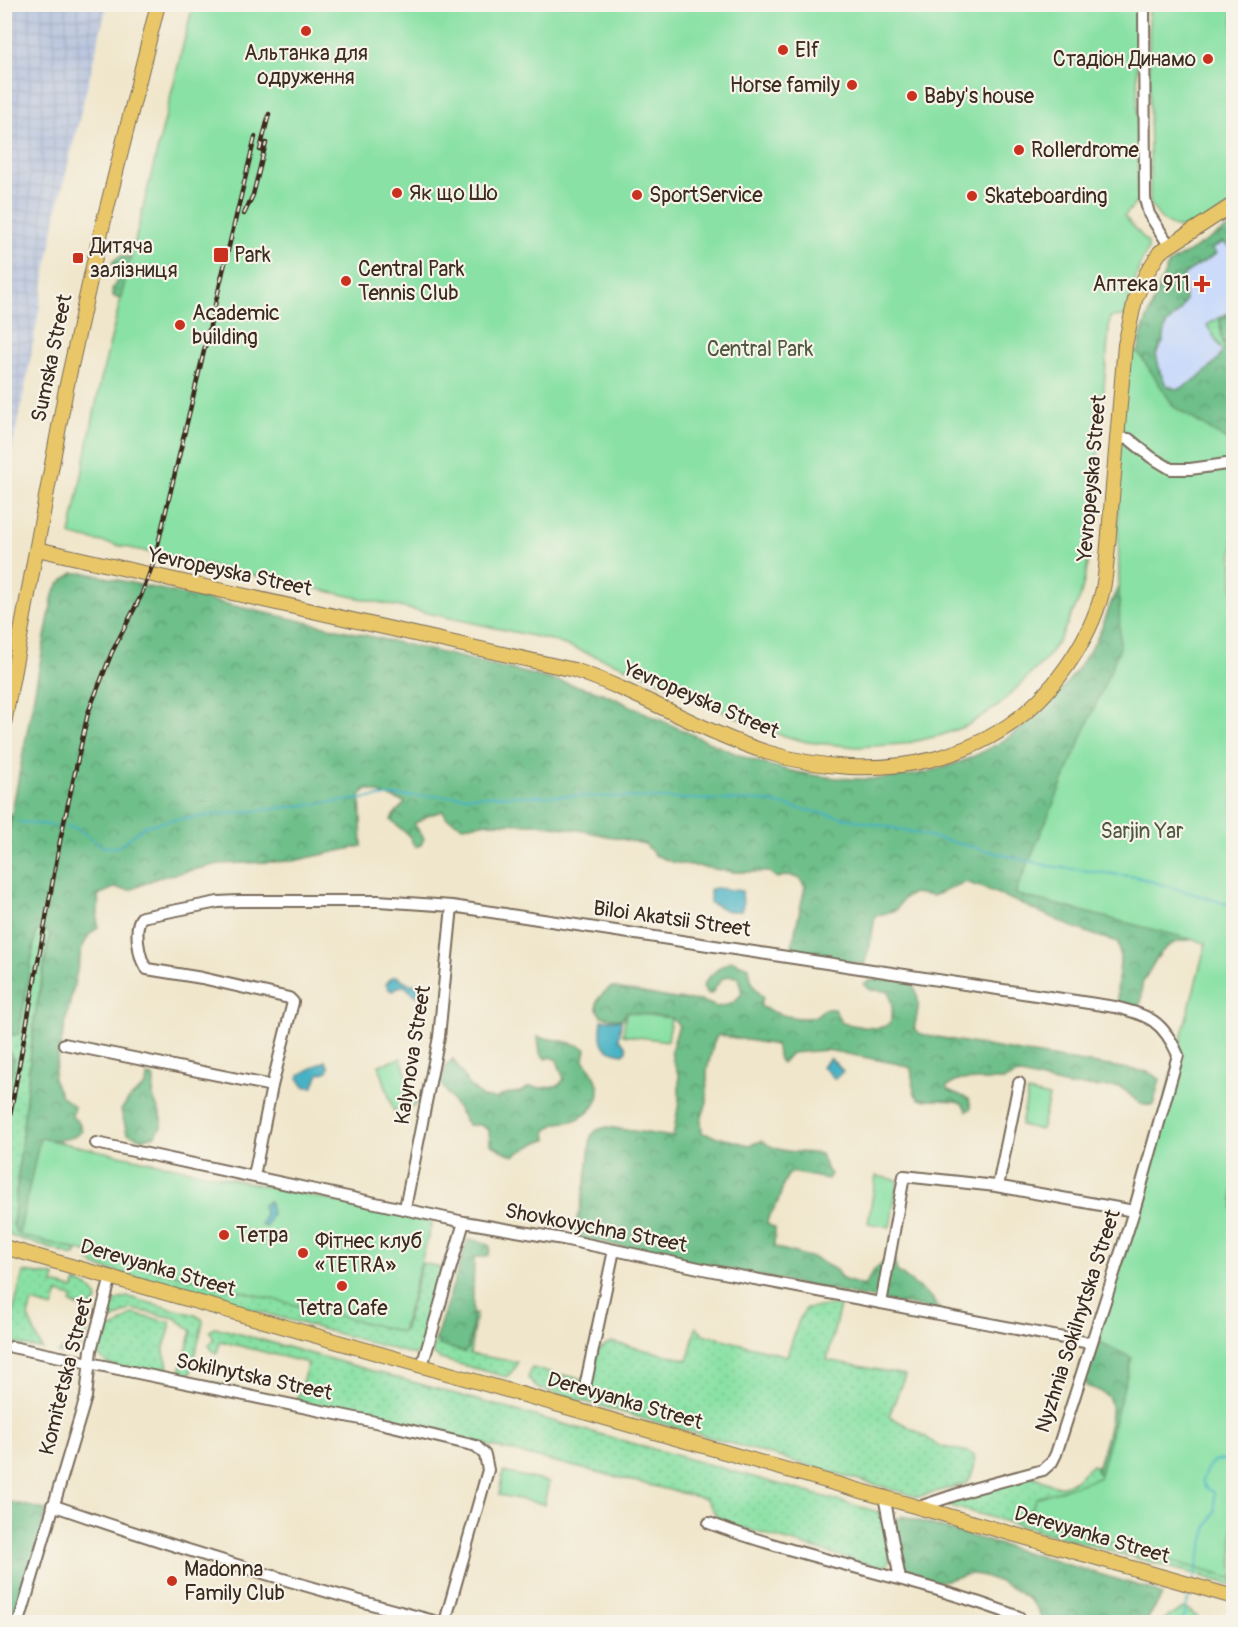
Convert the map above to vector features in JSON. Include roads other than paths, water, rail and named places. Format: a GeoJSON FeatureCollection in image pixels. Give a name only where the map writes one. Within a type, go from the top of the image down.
{"type":"FeatureCollection","features":[{"type":"Feature","properties":{"kind":"main road","name":"Sumska Street"},"geometry":{"type":"LineString","coordinates":[[4,724],[66,389],[98,244],[158,4]]}},
{"type":"Feature","properties":{"kind":"main road","name":"Yevropeyska Street"},"geometry":{"type":"LineString","coordinates":[[37,549],[149,576],[541,661],[589,675],[766,752],[830,765],[890,768],[918,764],[946,756],[973,746],[1001,731],[1024,714],[1060,677],[1084,641],[1102,592],[1125,345],[1131,312],[1138,291],[1152,262],[1169,245],[1233,204]]}},
{"type":"Feature","properties":{"kind":"main road","name":"Derevyanka Street"},"geometry":{"type":"LineString","coordinates":[[10,1249],[1233,1597]]}},
{"type":"Feature","properties":{"kind":"street"},"geometry":{"type":"LineString","coordinates":[[1144,4],[1145,199],[1149,214],[1169,245]]}},
{"type":"Feature","properties":{"kind":"street"},"geometry":{"type":"LineString","coordinates":[[1118,438],[1129,439],[1150,457],[1171,469],[1183,470],[1233,463]]}},
{"type":"Feature","properties":{"kind":"street","name":"Biloi Akatsii Street"},"geometry":{"type":"LineString","coordinates":[[272,1086],[293,1006],[292,1000],[202,978],[147,969],[141,960],[136,925],[139,919],[155,914],[239,901],[378,901],[452,906],[1115,1007],[1137,1012],[1155,1022],[1169,1036],[1178,1055]]}},
{"type":"Feature","properties":{"kind":"street","name":"Kalynova Street"},"geometry":{"type":"LineString","coordinates":[[405,1208],[439,1037],[452,906]]}},
{"type":"Feature","properties":{"kind":"street"},"geometry":{"type":"LineString","coordinates":[[64,1044],[272,1086],[254,1176]]}},
{"type":"Feature","properties":{"kind":"street","name":"Nyzhnia Sokilnytska Street"},"geometry":{"type":"LineString","coordinates":[[919,1507],[976,1488],[1043,1470],[1052,1462],[1134,1211],[1178,1055]]}},
{"type":"Feature","properties":{"kind":"street"},"geometry":{"type":"LineString","coordinates":[[998,1186],[1019,1083]]}},
{"type":"Feature","properties":{"kind":"street","name":"Shovkovychna Street"},"geometry":{"type":"LineString","coordinates":[[96,1143],[464,1222],[563,1239],[1090,1343]]}},
{"type":"Feature","properties":{"kind":"street"},"geometry":{"type":"LineString","coordinates":[[881,1303],[904,1176],[998,1186],[1134,1211]]}},
{"type":"Feature","properties":{"kind":"street"},"geometry":{"type":"LineString","coordinates":[[422,1366],[464,1222]]}},
{"type":"Feature","properties":{"kind":"street"},"geometry":{"type":"LineString","coordinates":[[585,1388],[614,1250]]}},
{"type":"Feature","properties":{"kind":"street","name":"Komitetska Street"},"geometry":{"type":"LineString","coordinates":[[19,1623],[52,1505],[86,1397],[89,1362],[111,1277]]}},
{"type":"Feature","properties":{"kind":"street","name":"Sokilnytska Street"},"geometry":{"type":"LineString","coordinates":[[12,1347],[476,1446],[485,1455],[488,1470],[445,1623]]}},
{"type":"Feature","properties":{"kind":"street"},"geometry":{"type":"LineString","coordinates":[[884,1496],[900,1578]]}},
{"type":"Feature","properties":{"kind":"street"},"geometry":{"type":"LineString","coordinates":[[52,1505],[224,1562],[438,1623]]}},
{"type":"Feature","properties":{"kind":"street"},"geometry":{"type":"LineString","coordinates":[[709,1523],[739,1535],[900,1578],[1019,1617]]}},
{"type":"Feature","properties":{"kind":"water"},"geometry":{"type":"Polygon","coordinates":[[[710,889],[742,891],[741,911],[728,911],[710,903],[710,889]]]}},
{"type":"Feature","properties":{"kind":"water"},"geometry":{"type":"Polygon","coordinates":[[[396,976],[410,984],[418,985],[423,990],[422,994],[416,996],[404,986],[390,990],[386,984],[396,976]]]}},
{"type":"Feature","properties":{"kind":"water"},"geometry":{"type":"Polygon","coordinates":[[[602,1020],[621,1022],[619,1039],[626,1048],[624,1054],[610,1051],[603,1044],[601,1040],[602,1020]]]}},
{"type":"Feature","properties":{"kind":"water"},"geometry":{"type":"Polygon","coordinates":[[[830,1058],[843,1071],[835,1079],[822,1066],[830,1058]]]}},
{"type":"Feature","properties":{"kind":"water"},"geometry":{"type":"Polygon","coordinates":[[[325,1061],[329,1067],[328,1071],[319,1074],[313,1087],[304,1087],[298,1078],[299,1075],[325,1061]]]}},
{"type":"Feature","properties":{"kind":"water"},"geometry":{"type":"Polygon","coordinates":[[[269,1201],[272,1213],[266,1227],[261,1225],[265,1213],[263,1205],[269,1201]]]}},
{"type":"Feature","properties":{"kind":"waterway"},"geometry":{"type":"LineString","coordinates":[[19,822],[78,829],[103,847],[118,847],[145,826],[171,820],[387,796],[580,796],[763,801],[908,831],[1049,866],[1137,877],[1234,906]]}},
{"type":"Feature","properties":{"kind":"waterway"},"geometry":{"type":"LineString","coordinates":[[1194,1579],[1208,1524],[1215,1510],[1214,1493],[1205,1487],[1202,1480],[1213,1461],[1225,1460],[1234,1453]]}},
{"type":"Feature","properties":{"kind":"waterway"},"geometry":{"type":"LineString","coordinates":[[1182,1622],[1191,1590]]}},
{"type":"Feature","properties":{"kind":"railway"},"geometry":{"type":"LineString","coordinates":[[260,150],[269,114]]}},
{"type":"Feature","properties":{"kind":"railway"},"geometry":{"type":"LineString","coordinates":[[4,1148],[61,836],[88,713],[112,652],[141,596],[154,561],[255,137]]}},
{"type":"Feature","properties":{"kind":"railway"},"geometry":{"type":"LineString","coordinates":[[244,214],[253,195],[266,143]]}},
{"type":"Feature","properties":{"kind":"place","name":"Альтанка для одруження"},"geometry":{"type":"Point","coordinates":[306,31]}},
{"type":"Feature","properties":{"kind":"place","name":"Elf"},"geometry":{"type":"Point","coordinates":[783,50]}},
{"type":"Feature","properties":{"kind":"place","name":"Стадіон Динамо"},"geometry":{"type":"Point","coordinates":[1208,59]}},
{"type":"Feature","properties":{"kind":"place","name":"Horse family"},"geometry":{"type":"Point","coordinates":[852,85]}},
{"type":"Feature","properties":{"kind":"place","name":"Baby's house"},"geometry":{"type":"Point","coordinates":[912,96]}},
{"type":"Feature","properties":{"kind":"place","name":"Rollerdrome"},"geometry":{"type":"Point","coordinates":[1019,150]}},
{"type":"Feature","properties":{"kind":"place","name":"Як що Шо"},"geometry":{"type":"Point","coordinates":[397,193]}},
{"type":"Feature","properties":{"kind":"place","name":"SportService"},"geometry":{"type":"Point","coordinates":[637,195]}},
{"type":"Feature","properties":{"kind":"place","name":"Skateboarding"},"geometry":{"type":"Point","coordinates":[972,196]}},
{"type":"Feature","properties":{"kind":"place","name":"Park"},"geometry":{"type":"Point","coordinates":[221,255]}},
{"type":"Feature","properties":{"kind":"place","name":"Дитяча залізниця"},"geometry":{"type":"Point","coordinates":[78,258]}},
{"type":"Feature","properties":{"kind":"place","name":"Central Park Tennis Club"},"geometry":{"type":"Point","coordinates":[346,281]}},
{"type":"Feature","properties":{"kind":"place","name":"Аптека 911"},"geometry":{"type":"Point","coordinates":[1202,284]}},
{"type":"Feature","properties":{"kind":"place","name":"Academic building"},"geometry":{"type":"Point","coordinates":[180,325]}},
{"type":"Feature","properties":{"kind":"place","name":"Тетра"},"geometry":{"type":"Point","coordinates":[224,1235]}},
{"type":"Feature","properties":{"kind":"place","name":"Фітнес клуб «TETRA»"},"geometry":{"type":"Point","coordinates":[303,1253]}},
{"type":"Feature","properties":{"kind":"place","name":"Tetra Cafe"},"geometry":{"type":"Point","coordinates":[342,1286]}},
{"type":"Feature","properties":{"kind":"place","name":"Madonna Family Club"},"geometry":{"type":"Point","coordinates":[172,1581]}},
{"type":"Feature","properties":{"kind":"park label","name":"Central Park"},"geometry":{"type":"Point","coordinates":[760,349]}},
{"type":"Feature","properties":{"kind":"park label","name":"Sarjin Yar"},"geometry":{"type":"Point","coordinates":[1142,831]}}]}
